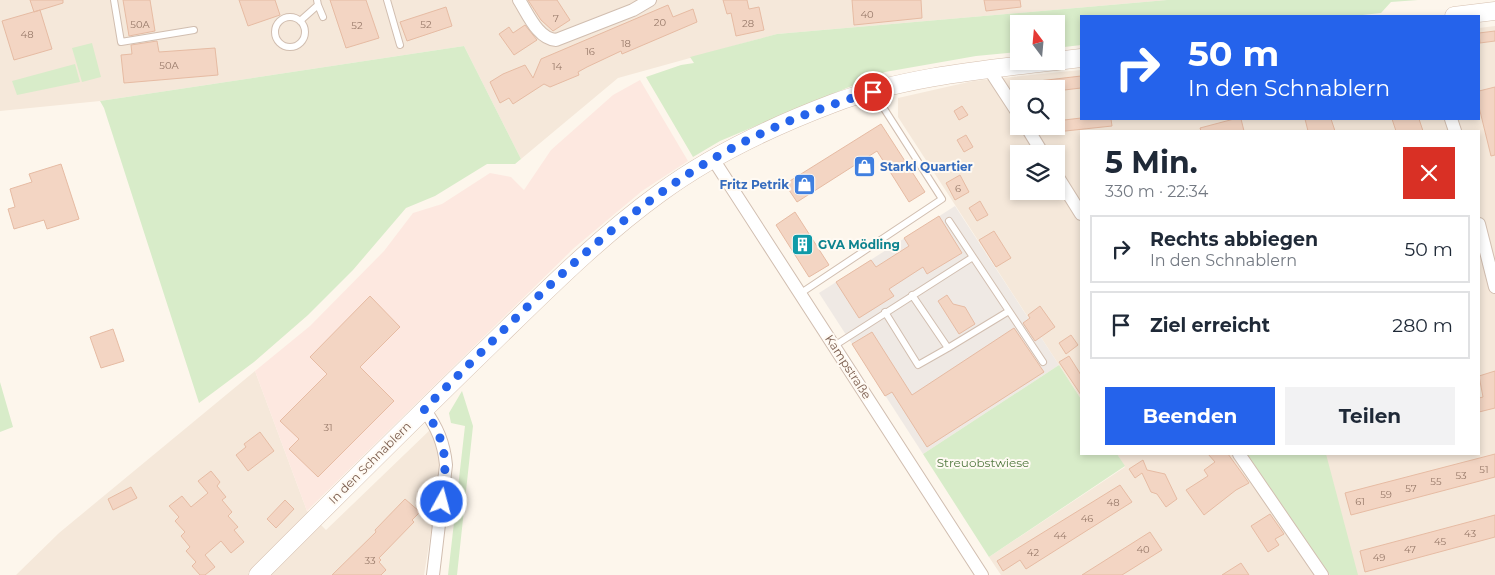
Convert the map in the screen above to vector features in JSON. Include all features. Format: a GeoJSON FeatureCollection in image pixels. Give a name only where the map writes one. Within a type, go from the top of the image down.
{"type":"FeatureCollection","features":[{"type":"Feature","properties":{"kind":"street"},"geometry":{"type":"LineString","coordinates":[[519,0],[540,33],[550,40],[556,40],[633,10],[650,0]]}},
{"type":"Feature","properties":{"kind":"street"},"geometry":{"type":"LineString","coordinates":[[1464,15],[1495,12]]}},
{"type":"Feature","properties":{"kind":"street","name":"In den Schnablern"},"geometry":{"type":"LineString","coordinates":[[1065,60],[1080,58]]}},
{"type":"Feature","properties":{"kind":"street","name":"In den Schnablern"},"geometry":{"type":"LineString","coordinates":[[258,575],[424,409],[567,270],[615,228],[662,192],[713,159],[753,137],[837,102],[920,80],[1010,66]]}},
{"type":"Feature","properties":{"kind":"street"},"geometry":{"type":"LineString","coordinates":[[989,69],[1010,101]]}},
{"type":"Feature","properties":{"kind":"street","name":"Kampstraße"},"geometry":{"type":"LineString","coordinates":[[713,159],[982,575]]}},
{"type":"Feature","properties":{"kind":"street"},"geometry":{"type":"LineString","coordinates":[[1065,188],[1080,212]]}},
{"type":"Feature","properties":{"kind":"street"},"geometry":{"type":"LineString","coordinates":[[1480,228],[1495,287]]}},
{"type":"Feature","properties":{"kind":"street"},"geometry":{"type":"LineString","coordinates":[[424,409],[439,432],[445,450],[446,465],[433,575]]}},
{"type":"Feature","properties":{"kind":"street"},"geometry":{"type":"LineString","coordinates":[[1240,455],[1322,575]]}},
{"type":"Feature","properties":{"kind":"lane"},"geometry":{"type":"LineString","coordinates":[[114,0],[121,42],[194,30]]}},
{"type":"Feature","properties":{"kind":"lane"},"geometry":{"type":"LineString","coordinates":[[387,0],[400,45]]}},
{"type":"Feature","properties":{"kind":"lane"},"geometry":{"type":"LineString","coordinates":[[300,21],[318,2],[323,17]]}},
{"type":"Feature","properties":{"kind":"lane"},"geometry":{"type":"LineString","coordinates":[[291,16],[300,21],[305,35],[299,44],[288,47],[279,42],[275,28],[280,20],[291,16]]}},
{"type":"Feature","properties":{"kind":"lane"},"geometry":{"type":"LineString","coordinates":[[801,294],[942,199],[873,92]]}},
{"type":"Feature","properties":{"kind":"lane"},"geometry":{"type":"LineString","coordinates":[[949,221],[1043,362]]}},
{"type":"Feature","properties":{"kind":"lane"},"geometry":{"type":"LineString","coordinates":[[834,346],[973,257]]}},
{"type":"Feature","properties":{"kind":"lane"},"geometry":{"type":"LineString","coordinates":[[912,295],[948,348]]}},
{"type":"Feature","properties":{"kind":"lane"},"geometry":{"type":"LineString","coordinates":[[885,312],[918,365],[1009,311]]}},
{"type":"Feature","properties":{"kind":"shaded area"},"geometry":{"type":"Polygon","coordinates":[[[0,0],[1167,0],[777,34],[618,78],[521,159],[464,46],[100,101],[0,111],[0,0]]]}},
{"type":"Feature","properties":{"kind":"shaded area"},"geometry":{"type":"Polygon","coordinates":[[[1495,26],[1495,575],[1001,575],[989,557],[1125,467],[1118,455],[1480,455],[1480,130],[1080,130],[1080,397],[898,117],[898,98],[973,81],[1080,70],[1080,120],[1480,120],[1480,28],[1495,26]]]}},
{"type":"Feature","properties":{"kind":"shaded area"},"geometry":{"type":"Polygon","coordinates":[[[640,80],[688,161],[642,191],[574,248],[307,511],[255,371],[310,326],[384,251],[413,213],[442,204],[490,173],[511,177],[524,190],[551,150],[613,95],[640,80]]]}},
{"type":"Feature","properties":{"kind":"shaded area"},"geometry":{"type":"Polygon","coordinates":[[[955,206],[1059,365],[923,454],[819,293],[955,206]]]}},
{"type":"Feature","properties":{"kind":"shaded area"},"geometry":{"type":"Polygon","coordinates":[[[255,371],[307,511],[326,530],[432,428],[442,465],[424,575],[16,575],[59,533],[255,371]]]}},
{"type":"Feature","properties":{"kind":"green space"},"geometry":{"type":"Polygon","coordinates":[[[1167,0],[1418,0],[1391,2],[1381,13],[1362,15],[1080,15],[1080,45],[1065,47],[1065,15],[1010,15],[1010,53],[976,56],[885,72],[720,141],[693,157],[646,77],[681,65],[694,63],[690,57],[777,34],[1167,0]]]}},
{"type":"Feature","properties":{"kind":"green space"},"geometry":{"type":"Polygon","coordinates":[[[92,43],[101,77],[82,82],[72,48],[92,43]]]}},
{"type":"Feature","properties":{"kind":"green space"},"geometry":{"type":"Polygon","coordinates":[[[464,46],[521,159],[515,164],[487,164],[435,196],[406,208],[353,270],[308,315],[254,362],[199,403],[104,108],[100,101],[464,46]]]}},
{"type":"Feature","properties":{"kind":"green space"},"geometry":{"type":"Polygon","coordinates":[[[75,64],[80,82],[17,95],[12,81],[75,64]]]}},
{"type":"Feature","properties":{"kind":"green space","name":"Streuobstwiese"},"geometry":{"type":"Polygon","coordinates":[[[1059,365],[1080,397],[1080,455],[1118,455],[1125,466],[989,557],[923,454],[1059,365]]]}},
{"type":"Feature","properties":{"kind":"green space"},"geometry":{"type":"Polygon","coordinates":[[[0,382],[13,427],[0,432],[0,382]]]}},
{"type":"Feature","properties":{"kind":"green space"},"geometry":{"type":"Polygon","coordinates":[[[462,391],[473,426],[457,575],[448,575],[465,426],[451,423],[449,413],[462,391]]]}},
{"type":"Feature","properties":{"kind":"green space"},"geometry":{"type":"Polygon","coordinates":[[[1248,455],[1326,455],[1358,575],[1330,575],[1248,455]]]}},
{"type":"Feature","properties":{"kind":"building"},"geometry":{"type":"Polygon","coordinates":[[[30,0],[63,0],[63,3],[34,12],[30,0]]]}},
{"type":"Feature","properties":{"kind":"building"},"geometry":{"type":"Polygon","coordinates":[[[123,0],[150,0],[155,31],[129,36],[123,0]]]}},
{"type":"Feature","properties":{"kind":"building"},"geometry":{"type":"Polygon","coordinates":[[[239,0],[275,0],[280,15],[248,26],[239,0]]]}},
{"type":"Feature","properties":{"kind":"building"},"geometry":{"type":"Polygon","coordinates":[[[330,0],[366,0],[379,38],[346,48],[330,0]]]}},
{"type":"Feature","properties":{"kind":"building"},"geometry":{"type":"Polygon","coordinates":[[[528,0],[557,0],[570,20],[553,31],[541,20],[528,0]]]}},
{"type":"Feature","properties":{"kind":"building"},"geometry":{"type":"Polygon","coordinates":[[[723,0],[747,0],[749,9],[759,7],[764,30],[736,36],[731,13],[727,14],[723,0]]]}},
{"type":"Feature","properties":{"kind":"building"},"geometry":{"type":"Polygon","coordinates":[[[852,0],[921,0],[922,18],[854,25],[852,0]]]}},
{"type":"Feature","properties":{"kind":"building"},"geometry":{"type":"Polygon","coordinates":[[[984,0],[1020,0],[1021,7],[986,11],[984,0]]]}},
{"type":"Feature","properties":{"kind":"building"},"geometry":{"type":"Polygon","coordinates":[[[668,5],[673,17],[693,9],[697,22],[622,54],[621,51],[578,72],[579,75],[550,87],[544,84],[513,104],[509,98],[500,103],[490,82],[503,74],[525,65],[533,78],[541,59],[668,5]]]}},
{"type":"Feature","properties":{"kind":"building"},"geometry":{"type":"Polygon","coordinates":[[[446,7],[452,26],[407,41],[400,22],[446,7]]]}},
{"type":"Feature","properties":{"kind":"building"},"geometry":{"type":"Polygon","coordinates":[[[40,10],[52,49],[14,60],[2,21],[40,10]]]}},
{"type":"Feature","properties":{"kind":"building"},"geometry":{"type":"Polygon","coordinates":[[[525,25],[537,40],[514,55],[499,34],[509,27],[513,33],[525,25]]]}},
{"type":"Feature","properties":{"kind":"building"},"geometry":{"type":"Polygon","coordinates":[[[1495,31],[1495,41],[1480,43],[1480,33],[1495,31]]]}},
{"type":"Feature","properties":{"kind":"building"},"geometry":{"type":"Polygon","coordinates":[[[157,41],[159,52],[215,48],[218,75],[124,83],[121,55],[132,54],[131,45],[157,41]]]}},
{"type":"Feature","properties":{"kind":"building"},"geometry":{"type":"Polygon","coordinates":[[[1080,76],[1080,88],[1065,90],[1065,80],[1047,80],[1080,76]]]}},
{"type":"Feature","properties":{"kind":"building"},"geometry":{"type":"Polygon","coordinates":[[[1495,87],[1495,155],[1491,156],[1480,111],[1480,91],[1495,87]]]}},
{"type":"Feature","properties":{"kind":"building"},"geometry":{"type":"Polygon","coordinates":[[[962,106],[968,115],[959,120],[954,111],[962,106]]]}},
{"type":"Feature","properties":{"kind":"building"},"geometry":{"type":"Polygon","coordinates":[[[1080,118],[1080,120],[1111,120],[1112,126],[1065,131],[1065,120],[1080,118]]]}},
{"type":"Feature","properties":{"kind":"building"},"geometry":{"type":"Polygon","coordinates":[[[1230,120],[1241,120],[1244,130],[1201,130],[1200,128],[1230,120]]]}},
{"type":"Feature","properties":{"kind":"building"},"geometry":{"type":"Polygon","coordinates":[[[1305,120],[1331,120],[1335,130],[1308,130],[1305,120]]]}},
{"type":"Feature","properties":{"kind":"building"},"geometry":{"type":"Polygon","coordinates":[[[1392,120],[1419,120],[1423,130],[1396,130],[1392,120]]]}},
{"type":"Feature","properties":{"kind":"building"},"geometry":{"type":"Polygon","coordinates":[[[881,124],[925,192],[909,202],[877,151],[797,202],[785,184],[881,124]]]}},
{"type":"Feature","properties":{"kind":"building"},"geometry":{"type":"Polygon","coordinates":[[[966,135],[973,147],[964,152],[957,140],[966,135]]]}},
{"type":"Feature","properties":{"kind":"building"},"geometry":{"type":"Polygon","coordinates":[[[61,164],[79,219],[47,229],[44,220],[14,229],[8,209],[15,207],[10,189],[32,182],[29,174],[61,164]]]}},
{"type":"Feature","properties":{"kind":"building"},"geometry":{"type":"Polygon","coordinates":[[[960,175],[969,192],[955,200],[946,183],[960,175]]]}},
{"type":"Feature","properties":{"kind":"building"},"geometry":{"type":"Polygon","coordinates":[[[980,201],[988,215],[977,221],[969,208],[980,201]]]}},
{"type":"Feature","properties":{"kind":"building","name":"GVA Mödling"},"geometry":{"type":"Polygon","coordinates":[[[795,212],[829,265],[809,277],[776,225],[795,212]]]}},
{"type":"Feature","properties":{"kind":"building"},"geometry":{"type":"Polygon","coordinates":[[[939,216],[962,253],[927,274],[923,267],[889,289],[894,296],[859,318],[836,282],[871,260],[876,267],[909,246],[904,238],[939,216]]]}},
{"type":"Feature","properties":{"kind":"building"},"geometry":{"type":"Polygon","coordinates":[[[994,231],[1011,258],[996,267],[979,240],[994,231]]]}},
{"type":"Feature","properties":{"kind":"building"},"geometry":{"type":"Polygon","coordinates":[[[947,295],[953,304],[965,307],[975,324],[959,334],[938,301],[947,295]]]}},
{"type":"Feature","properties":{"kind":"building"},"geometry":{"type":"Polygon","coordinates":[[[370,296],[400,327],[360,367],[394,401],[318,477],[289,449],[299,439],[280,421],[327,374],[310,357],[370,296]]]}},
{"type":"Feature","properties":{"kind":"building"},"geometry":{"type":"Polygon","coordinates":[[[1040,306],[1055,327],[1035,341],[1023,323],[1030,318],[1028,315],[1040,306]]]}},
{"type":"Feature","properties":{"kind":"building"},"geometry":{"type":"Polygon","coordinates":[[[1014,328],[1044,372],[927,447],[892,392],[885,396],[852,344],[872,332],[912,395],[1014,328]]]}},
{"type":"Feature","properties":{"kind":"building"},"geometry":{"type":"Polygon","coordinates":[[[113,329],[124,361],[101,368],[90,337],[113,329]]]}},
{"type":"Feature","properties":{"kind":"building"},"geometry":{"type":"Polygon","coordinates":[[[1071,335],[1078,345],[1066,354],[1059,343],[1071,335]]]}},
{"type":"Feature","properties":{"kind":"building"},"geometry":{"type":"Polygon","coordinates":[[[1069,356],[1080,373],[1080,394],[1059,362],[1069,356]]]}},
{"type":"Feature","properties":{"kind":"building"},"geometry":{"type":"Polygon","coordinates":[[[1495,371],[1495,408],[1480,412],[1480,398],[1483,397],[1480,376],[1495,371]]]}},
{"type":"Feature","properties":{"kind":"building"},"geometry":{"type":"Polygon","coordinates":[[[260,432],[274,451],[248,471],[236,455],[246,447],[244,444],[260,432]]]}},
{"type":"Feature","properties":{"kind":"building"},"geometry":{"type":"Polygon","coordinates":[[[1495,454],[1495,477],[1351,515],[1345,493],[1495,454]]]}},
{"type":"Feature","properties":{"kind":"building"},"geometry":{"type":"Polygon","coordinates":[[[1209,455],[1229,455],[1249,483],[1236,490],[1204,515],[1186,490],[1208,476],[1204,470],[1215,462],[1209,455]]]}},
{"type":"Feature","properties":{"kind":"building"},"geometry":{"type":"Polygon","coordinates":[[[1143,460],[1147,470],[1165,474],[1177,499],[1166,507],[1157,494],[1151,492],[1142,473],[1135,478],[1129,469],[1143,460]]]}},
{"type":"Feature","properties":{"kind":"building"},"geometry":{"type":"Polygon","coordinates":[[[211,471],[220,482],[217,486],[226,497],[222,500],[232,512],[228,516],[238,527],[234,530],[244,542],[231,553],[221,541],[205,555],[215,567],[205,575],[200,575],[192,566],[196,562],[186,551],[190,547],[181,536],[185,532],[175,521],[179,517],[169,506],[182,496],[191,507],[208,493],[198,481],[211,471]]]}},
{"type":"Feature","properties":{"kind":"building"},"geometry":{"type":"Polygon","coordinates":[[[1120,485],[1132,502],[1026,569],[1020,560],[1003,571],[997,561],[1120,485]]]}},
{"type":"Feature","properties":{"kind":"building"},"geometry":{"type":"Polygon","coordinates":[[[131,487],[137,498],[113,510],[108,499],[131,487]]]}},
{"type":"Feature","properties":{"kind":"building"},"geometry":{"type":"Polygon","coordinates":[[[405,499],[420,512],[412,520],[414,522],[379,558],[381,560],[379,562],[386,570],[381,575],[332,575],[376,532],[375,530],[405,499]]]}},
{"type":"Feature","properties":{"kind":"building"},"geometry":{"type":"Polygon","coordinates":[[[285,500],[294,509],[276,528],[267,519],[285,500]]]}},
{"type":"Feature","properties":{"kind":"building"},"geometry":{"type":"Polygon","coordinates":[[[1270,514],[1284,534],[1275,539],[1279,545],[1268,552],[1251,526],[1270,514]]]}},
{"type":"Feature","properties":{"kind":"building"},"geometry":{"type":"Polygon","coordinates":[[[1495,515],[1495,537],[1365,572],[1360,551],[1495,515]]]}},
{"type":"Feature","properties":{"kind":"building"},"geometry":{"type":"Polygon","coordinates":[[[1150,532],[1162,550],[1122,575],[1082,575],[1150,532]]]}},
{"type":"Feature","properties":{"kind":"building"},"geometry":{"type":"Polygon","coordinates":[[[1241,563],[1249,575],[1222,575],[1241,563]]]}},
{"type":"Feature","properties":{"kind":"place","name":"Starkl Quartier"},"geometry":{"type":"Point","coordinates":[864,167]}},
{"type":"Feature","properties":{"kind":"place","name":"Fritz Petrik"},"geometry":{"type":"Point","coordinates":[805,185]}},
{"type":"Feature","properties":{"kind":"place","name":"GVA Mödling"},"geometry":{"type":"Point","coordinates":[802,245]}},
{"type":"Feature","properties":{"kind":"route"},"geometry":{"type":"LineString","coordinates":[[442,502],[446,465],[445,450],[439,432],[424,409],[574,264],[622,222],[662,192],[713,159],[753,137],[793,119],[837,102],[873,92]]}}]}
